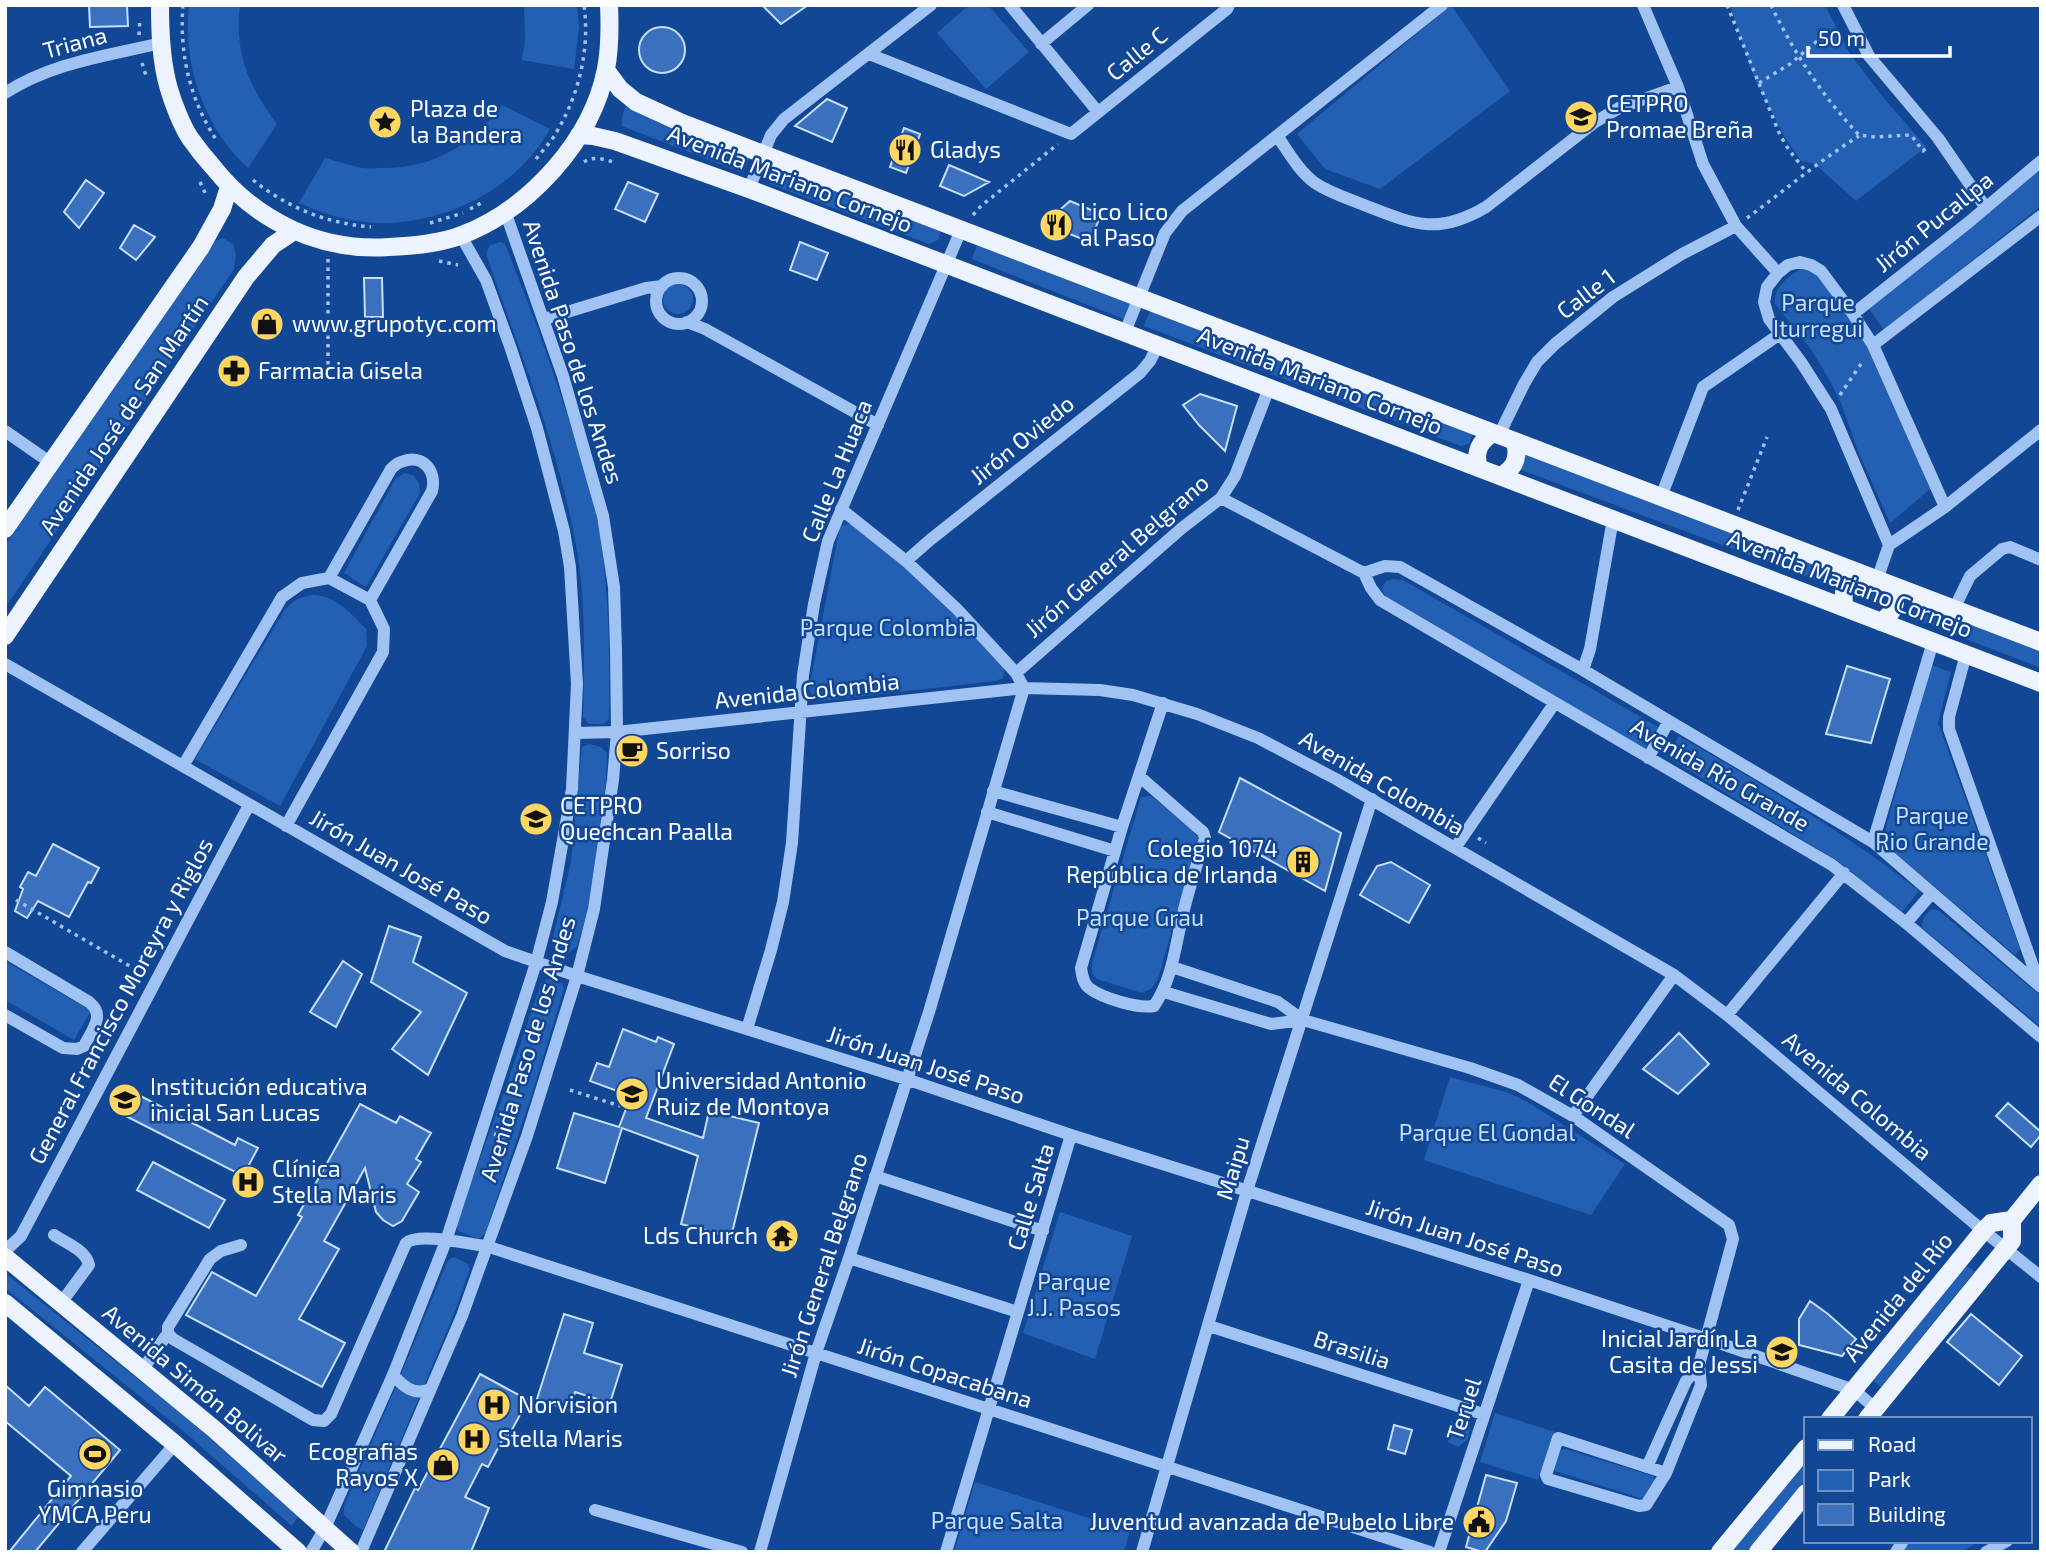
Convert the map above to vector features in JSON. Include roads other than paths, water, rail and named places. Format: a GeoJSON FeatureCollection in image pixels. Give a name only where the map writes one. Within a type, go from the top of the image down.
{"type":"FeatureCollection","features":[{"type":"Feature","properties":{"kind":"main road"},"geometry":{"type":"LineString","coordinates":[[160,5],[161,43],[169,90],[189,136],[229,187],[294,232],[326,243],[372,248],[421,245],[461,236],[506,214],[533,191],[559,163],[579,135],[594,104],[606,70],[609,5]]}},
{"type":"Feature","properties":{"kind":"main road","name":"Avenida Mariano Cornejo"},"geometry":{"type":"LineString","coordinates":[[606,70],[620,89],[636,102],[682,123],[2041,642]]}},
{"type":"Feature","properties":{"kind":"main road","name":"Avenida Mariano Cornejo"},"geometry":{"type":"LineString","coordinates":[[579,135],[615,141],[749,189],[2041,683]]}},
{"type":"Feature","properties":{"kind":"main road","name":"Avenida José de San Martín"},"geometry":{"type":"LineString","coordinates":[[5,529],[201,247],[222,209],[229,187]]}},
{"type":"Feature","properties":{"kind":"main road","name":"Avenida José de San Martín"},"geometry":{"type":"LineString","coordinates":[[5,636],[246,276],[273,245],[294,232]]}},
{"type":"Feature","properties":{"kind":"main road"},"geometry":{"type":"LineString","coordinates":[[1479,468],[1476,458],[1478,447],[1484,439],[1502,437],[1518,452],[1510,471],[1501,477]]}},
{"type":"Feature","properties":{"kind":"main road"},"geometry":{"type":"LineString","coordinates":[[1844,608],[1844,587],[1857,572]]}},
{"type":"Feature","properties":{"kind":"main road"},"geometry":{"type":"LineString","coordinates":[[1881,622],[1890,616],[1897,597],[1885,583]]}},
{"type":"Feature","properties":{"kind":"main road"},"geometry":{"type":"LineString","coordinates":[[1871,1413],[2012,1241],[2012,1220],[2041,1184]]}},
{"type":"Feature","properties":{"kind":"main road","name":"Avenida del Río"},"geometry":{"type":"LineString","coordinates":[[1832,1417],[1984,1230],[1991,1223],[2012,1220]]}},
{"type":"Feature","properties":{"kind":"main road","name":"Avenida Simón Bolivar"},"geometry":{"type":"LineString","coordinates":[[5,1257],[143,1369],[351,1552]]}},
{"type":"Feature","properties":{"kind":"main road"},"geometry":{"type":"LineString","coordinates":[[5,1303],[175,1444],[298,1552]]}},
{"type":"Feature","properties":{"kind":"main road"},"geometry":{"type":"LineString","coordinates":[[1720,1552],[1804,1450]]}},
{"type":"Feature","properties":{"kind":"main road"},"geometry":{"type":"LineString","coordinates":[[1758,1552],[1804,1495]]}},
{"type":"Feature","properties":{"kind":"street"},"geometry":{"type":"LineString","coordinates":[[749,189],[771,135],[784,119],[931,5]]}},
{"type":"Feature","properties":{"kind":"street"},"geometry":{"type":"LineString","coordinates":[[1010,5],[1098,112]]}},
{"type":"Feature","properties":{"kind":"street"},"geometry":{"type":"LineString","coordinates":[[1041,44],[1088,5]]}},
{"type":"Feature","properties":{"kind":"street","name":"Calle C"},"geometry":{"type":"LineString","coordinates":[[869,54],[1071,134],[1229,5]]}},
{"type":"Feature","properties":{"kind":"street"},"geometry":{"type":"LineString","coordinates":[[1125,332],[1165,233],[1182,211],[1442,5]]}},
{"type":"Feature","properties":{"kind":"street"},"geometry":{"type":"LineString","coordinates":[[1643,5],[1678,87],[1703,164],[1736,226],[1779,273]]}},
{"type":"Feature","properties":{"kind":"street"},"geometry":{"type":"LineString","coordinates":[[1843,5],[1869,56],[1938,138],[1986,208]]}},
{"type":"Feature","properties":{"kind":"street","name":"Triana"},"geometry":{"type":"LineString","coordinates":[[5,93],[47,71],[78,61],[161,43]]}},
{"type":"Feature","properties":{"kind":"street"},"geometry":{"type":"LineString","coordinates":[[1278,137],[1303,172],[1332,193],[1406,221],[1426,225],[1448,224],[1466,219],[1486,207],[1595,122],[1619,108],[1678,87]]}},
{"type":"Feature","properties":{"kind":"street","name":"Jirón Pucallpa"},"geometry":{"type":"LineString","coordinates":[[1853,314],[2041,161]]}},
{"type":"Feature","properties":{"kind":"street","name":"Avenida Paso de los Andes"},"geometry":{"type":"LineString","coordinates":[[361,1552],[462,1316],[524,1144],[577,976],[601,868],[617,732],[614,587],[603,516],[570,397],[506,214]]}},
{"type":"Feature","properties":{"kind":"street"},"geometry":{"type":"LineString","coordinates":[[1873,345],[2041,216]]}},
{"type":"Feature","properties":{"kind":"street","name":"Calle 1"},"geometry":{"type":"LineString","coordinates":[[1502,437],[1524,384],[1537,362],[1555,344],[1613,297],[1682,254],[1736,226]]}},
{"type":"Feature","properties":{"kind":"street","name":"Calle La Huaca"},"geometry":{"type":"LineString","coordinates":[[747,1029],[783,902],[792,843],[803,675],[828,541],[961,230]]}},
{"type":"Feature","properties":{"kind":"street","name":"Avenida Paso de los Andes"},"geometry":{"type":"LineString","coordinates":[[311,1552],[326,1528],[393,1375],[446,1241],[536,962],[552,902],[572,789],[577,684],[570,567],[564,531],[537,428],[511,349],[486,280],[461,236]]}},
{"type":"Feature","properties":{"kind":"street"},"geometry":{"type":"LineString","coordinates":[[1885,583],[1889,545],[1831,409],[1769,318],[1764,302],[1767,287],[1788,265],[1800,262],[1821,271],[1853,314],[1873,345],[1945,507]]}},
{"type":"Feature","properties":{"kind":"street"},"geometry":{"type":"LineString","coordinates":[[544,319],[655,290],[673,278],[682,278],[697,286],[701,294],[700,311],[705,329]]}},
{"type":"Feature","properties":{"kind":"street"},"geometry":{"type":"LineString","coordinates":[[655,290],[657,307],[664,317],[675,323],[687,322],[695,318],[700,311]]}},
{"type":"Feature","properties":{"kind":"street"},"geometry":{"type":"LineString","coordinates":[[687,322],[705,329],[878,425]]}},
{"type":"Feature","properties":{"kind":"street"},"geometry":{"type":"LineString","coordinates":[[1661,497],[1703,387],[1780,334]]}},
{"type":"Feature","properties":{"kind":"street","name":"Jirón Oviedo"},"geometry":{"type":"LineString","coordinates":[[906,561],[1140,373],[1158,345]]}},
{"type":"Feature","properties":{"kind":"street","name":"Jirón General Belgrano"},"geometry":{"type":"LineString","coordinates":[[1016,673],[1182,528],[1221,499],[1234,476],[1269,388]]}},
{"type":"Feature","properties":{"kind":"street"},"geometry":{"type":"LineString","coordinates":[[1889,545],[1945,507],[2041,430]]}},
{"type":"Feature","properties":{"kind":"street"},"geometry":{"type":"LineString","coordinates":[[5,431],[51,463]]}},
{"type":"Feature","properties":{"kind":"street"},"geometry":{"type":"LineString","coordinates":[[329,578],[391,469],[402,461],[423,462],[435,481],[432,491],[370,600]]}},
{"type":"Feature","properties":{"kind":"street","name":"Avenida Río Grande"},"geometry":{"type":"LineString","coordinates":[[1221,499],[1364,573],[1380,600],[1844,873],[2041,1037]]}},
{"type":"Feature","properties":{"kind":"street"},"geometry":{"type":"LineString","coordinates":[[841,509],[906,561],[957,609],[1016,673],[1024,688]]}},
{"type":"Feature","properties":{"kind":"street"},"geometry":{"type":"LineString","coordinates":[[1583,670],[1590,649],[1613,519]]}},
{"type":"Feature","properties":{"kind":"street"},"geometry":{"type":"LineString","coordinates":[[1954,609],[1970,576],[2002,549],[2010,547],[2041,560]]}},
{"type":"Feature","properties":{"kind":"street","name":"Avenida Río Grande"},"geometry":{"type":"LineString","coordinates":[[1364,573],[1385,566],[1400,567],[1583,670],[1873,842],[2040,987]]}},
{"type":"Feature","properties":{"kind":"street"},"geometry":{"type":"LineString","coordinates":[[183,766],[282,597],[302,583],[329,578],[370,600],[384,629],[383,652],[286,826]]}},
{"type":"Feature","properties":{"kind":"street"},"geometry":{"type":"LineString","coordinates":[[1873,842],[1933,642]]}},
{"type":"Feature","properties":{"kind":"street"},"geometry":{"type":"LineString","coordinates":[[1966,654],[1949,717],[1949,729],[2040,987]]}},
{"type":"Feature","properties":{"kind":"street","name":"Jirón Juan José Paso"},"geometry":{"type":"LineString","coordinates":[[5,664],[505,951],[1707,1339],[1854,1390],[1871,1413]]}},
{"type":"Feature","properties":{"kind":"street","name":"Avenida Colombia"},"geometry":{"type":"LineString","coordinates":[[575,733],[617,732],[1024,688],[1100,690],[1133,695],[1197,714],[1258,738],[1372,799],[1674,975],[1727,1015],[2041,1277]]}},
{"type":"Feature","properties":{"kind":"street","name":"Jirón General Belgrano"},"geometry":{"type":"LineString","coordinates":[[760,1552],[816,1353],[929,1012],[1024,688]]}},
{"type":"Feature","properties":{"kind":"street"},"geometry":{"type":"LineString","coordinates":[[1139,776],[1203,832],[1205,838],[1164,992],[1154,1006],[1145,1008],[1115,1000],[1087,987],[1081,968],[1122,827],[1163,703]]}},
{"type":"Feature","properties":{"kind":"street"},"geometry":{"type":"LineString","coordinates":[[1455,848],[1554,704]]}},
{"type":"Feature","properties":{"kind":"street"},"geometry":{"type":"LineString","coordinates":[[1648,758],[1669,721]]}},
{"type":"Feature","properties":{"kind":"street"},"geometry":{"type":"LineString","coordinates":[[993,791],[1122,827]]}},
{"type":"Feature","properties":{"kind":"street","name":"Maipu"},"geometry":{"type":"LineString","coordinates":[[1142,1552],[1247,1191],[1372,799]]}},
{"type":"Feature","properties":{"kind":"street","name":"General Francisco Moreyra y Riglos"},"geometry":{"type":"LineString","coordinates":[[5,1251],[21,1236],[250,804]]}},
{"type":"Feature","properties":{"kind":"street"},"geometry":{"type":"LineString","coordinates":[[987,812],[1115,851]]}},
{"type":"Feature","properties":{"kind":"street"},"geometry":{"type":"LineString","coordinates":[[1727,1015],[1844,873]]}},
{"type":"Feature","properties":{"kind":"street"},"geometry":{"type":"LineString","coordinates":[[1906,923],[1932,893]]}},
{"type":"Feature","properties":{"kind":"street"},"geometry":{"type":"LineString","coordinates":[[5,952],[89,1002],[96,1007],[98,1013],[84,1046],[70,1050],[5,1015]]}},
{"type":"Feature","properties":{"kind":"street","name":"El Gondal"},"geometry":{"type":"LineString","coordinates":[[1172,967],[1278,1002],[1303,1020],[1470,1068],[1518,1085],[1573,1116],[1729,1225],[1733,1239],[1699,1365]]}},
{"type":"Feature","properties":{"kind":"street"},"geometry":{"type":"LineString","coordinates":[[1573,1116],[1674,975]]}},
{"type":"Feature","properties":{"kind":"street","name":"El Gondal"},"geometry":{"type":"LineString","coordinates":[[1164,992],[1271,1024],[1303,1020]]}},
{"type":"Feature","properties":{"kind":"street","name":"Calle Salta"},"geometry":{"type":"LineString","coordinates":[[946,1552],[1072,1135]]}},
{"type":"Feature","properties":{"kind":"street"},"geometry":{"type":"LineString","coordinates":[[876,1176],[1042,1231]]}},
{"type":"Feature","properties":{"kind":"street"},"geometry":{"type":"LineString","coordinates":[[54,1235],[89,1260],[89,1265],[61,1303]]}},
{"type":"Feature","properties":{"kind":"street","name":"Jirón Copacabana"},"geometry":{"type":"LineString","coordinates":[[168,1333],[173,1339],[313,1420],[324,1420],[331,1414],[407,1243],[414,1238],[486,1247],[1430,1552]]}},
{"type":"Feature","properties":{"kind":"street"},"geometry":{"type":"LineString","coordinates":[[143,1369],[168,1333],[168,1327],[210,1259],[221,1251],[241,1245]]}},
{"type":"Feature","properties":{"kind":"street"},"geometry":{"type":"LineString","coordinates":[[849,1258],[1018,1312]]}},
{"type":"Feature","properties":{"kind":"street","name":"Teruel"},"geometry":{"type":"LineString","coordinates":[[1439,1552],[1529,1280]]}},
{"type":"Feature","properties":{"kind":"street","name":"Brasilia"},"geometry":{"type":"LineString","coordinates":[[1209,1326],[1483,1414]]}},
{"type":"Feature","properties":{"kind":"street"},"geometry":{"type":"LineString","coordinates":[[1647,1467],[1686,1381],[1699,1365]]}},
{"type":"Feature","properties":{"kind":"street"},"geometry":{"type":"LineString","coordinates":[[1666,1473],[1558,1438],[1546,1475],[1548,1479],[1639,1506],[1646,1505],[1666,1473],[1701,1385],[1699,1365]]}},
{"type":"Feature","properties":{"kind":"street"},"geometry":{"type":"LineString","coordinates":[[393,1375],[410,1390],[422,1393],[430,1389]]}},
{"type":"Feature","properties":{"kind":"street"},"geometry":{"type":"LineString","coordinates":[[82,1552],[175,1444]]}},
{"type":"Feature","properties":{"kind":"street"},"geometry":{"type":"LineString","coordinates":[[595,1510],[743,1552]]}},
{"type":"Feature","properties":{"kind":"street"},"geometry":{"type":"LineString","coordinates":[[1986,1552],[2003,1543]]}},
{"type":"Feature","properties":{"kind":"place","name":"CETPRO Promae Breña"},"geometry":{"type":"Point","coordinates":[1581,117]}},
{"type":"Feature","properties":{"kind":"place","name":"Plaza de la Bandera"},"geometry":{"type":"Point","coordinates":[385,122]}},
{"type":"Feature","properties":{"kind":"place","name":"Gladys"},"geometry":{"type":"Point","coordinates":[905,150]}},
{"type":"Feature","properties":{"kind":"place","name":"Lico Lico al Paso"},"geometry":{"type":"Point","coordinates":[1056,225]}},
{"type":"Feature","properties":{"kind":"place","name":"www.grupotyc.com"},"geometry":{"type":"Point","coordinates":[267,324]}},
{"type":"Feature","properties":{"kind":"place","name":"Farmacia Gisela"},"geometry":{"type":"Point","coordinates":[234,371]}},
{"type":"Feature","properties":{"kind":"place","name":"Sorriso"},"geometry":{"type":"Point","coordinates":[632,751]}},
{"type":"Feature","properties":{"kind":"place","name":"CETPRO Quechcan Paalla"},"geometry":{"type":"Point","coordinates":[536,819]}},
{"type":"Feature","properties":{"kind":"place","name":"Colegio 1074 República de Irlanda"},"geometry":{"type":"Point","coordinates":[1303,862]}},
{"type":"Feature","properties":{"kind":"place","name":"Universidad Antonio Ruiz de Montoya"},"geometry":{"type":"Point","coordinates":[632,1094]}},
{"type":"Feature","properties":{"kind":"place","name":"Institución educativa inicial San Lucas"},"geometry":{"type":"Point","coordinates":[125,1100]}},
{"type":"Feature","properties":{"kind":"place","name":"Clínica Stella Maris"},"geometry":{"type":"Point","coordinates":[248,1182]}},
{"type":"Feature","properties":{"kind":"place","name":"Lds Church"},"geometry":{"type":"Point","coordinates":[782,1236]}},
{"type":"Feature","properties":{"kind":"place","name":"Inicial Jardín La Casita de Jessi"},"geometry":{"type":"Point","coordinates":[1782,1352]}},
{"type":"Feature","properties":{"kind":"place","name":"Norvision"},"geometry":{"type":"Point","coordinates":[494,1405]}},
{"type":"Feature","properties":{"kind":"place","name":"Stella Maris"},"geometry":{"type":"Point","coordinates":[474,1439]}},
{"type":"Feature","properties":{"kind":"place","name":"Gimnasio YMCA Peru"},"geometry":{"type":"Point","coordinates":[95,1454]}},
{"type":"Feature","properties":{"kind":"place","name":"Ecografias Rayos X"},"geometry":{"type":"Point","coordinates":[443,1465]}},
{"type":"Feature","properties":{"kind":"place","name":"Juventud avanzada de Pubelo Libre"},"geometry":{"type":"Point","coordinates":[1479,1522]}},
{"type":"Feature","properties":{"kind":"park label","name":"Parque Iturregui"},"geometry":{"type":"Point","coordinates":[1818,316]}},
{"type":"Feature","properties":{"kind":"park label","name":"Parque Colombia"},"geometry":{"type":"Point","coordinates":[888,628]}},
{"type":"Feature","properties":{"kind":"park label","name":"Parque Rio Grande"},"geometry":{"type":"Point","coordinates":[1932,829]}},
{"type":"Feature","properties":{"kind":"park label","name":"Parque Grau"},"geometry":{"type":"Point","coordinates":[1140,918]}},
{"type":"Feature","properties":{"kind":"park label","name":"Parque El Gondal"},"geometry":{"type":"Point","coordinates":[1487,1133]}},
{"type":"Feature","properties":{"kind":"park label","name":"Parque J.J. Pasos"},"geometry":{"type":"Point","coordinates":[1074,1295]}},
{"type":"Feature","properties":{"kind":"park label","name":"Parque Salta"},"geometry":{"type":"Point","coordinates":[997,1521]}}]}
